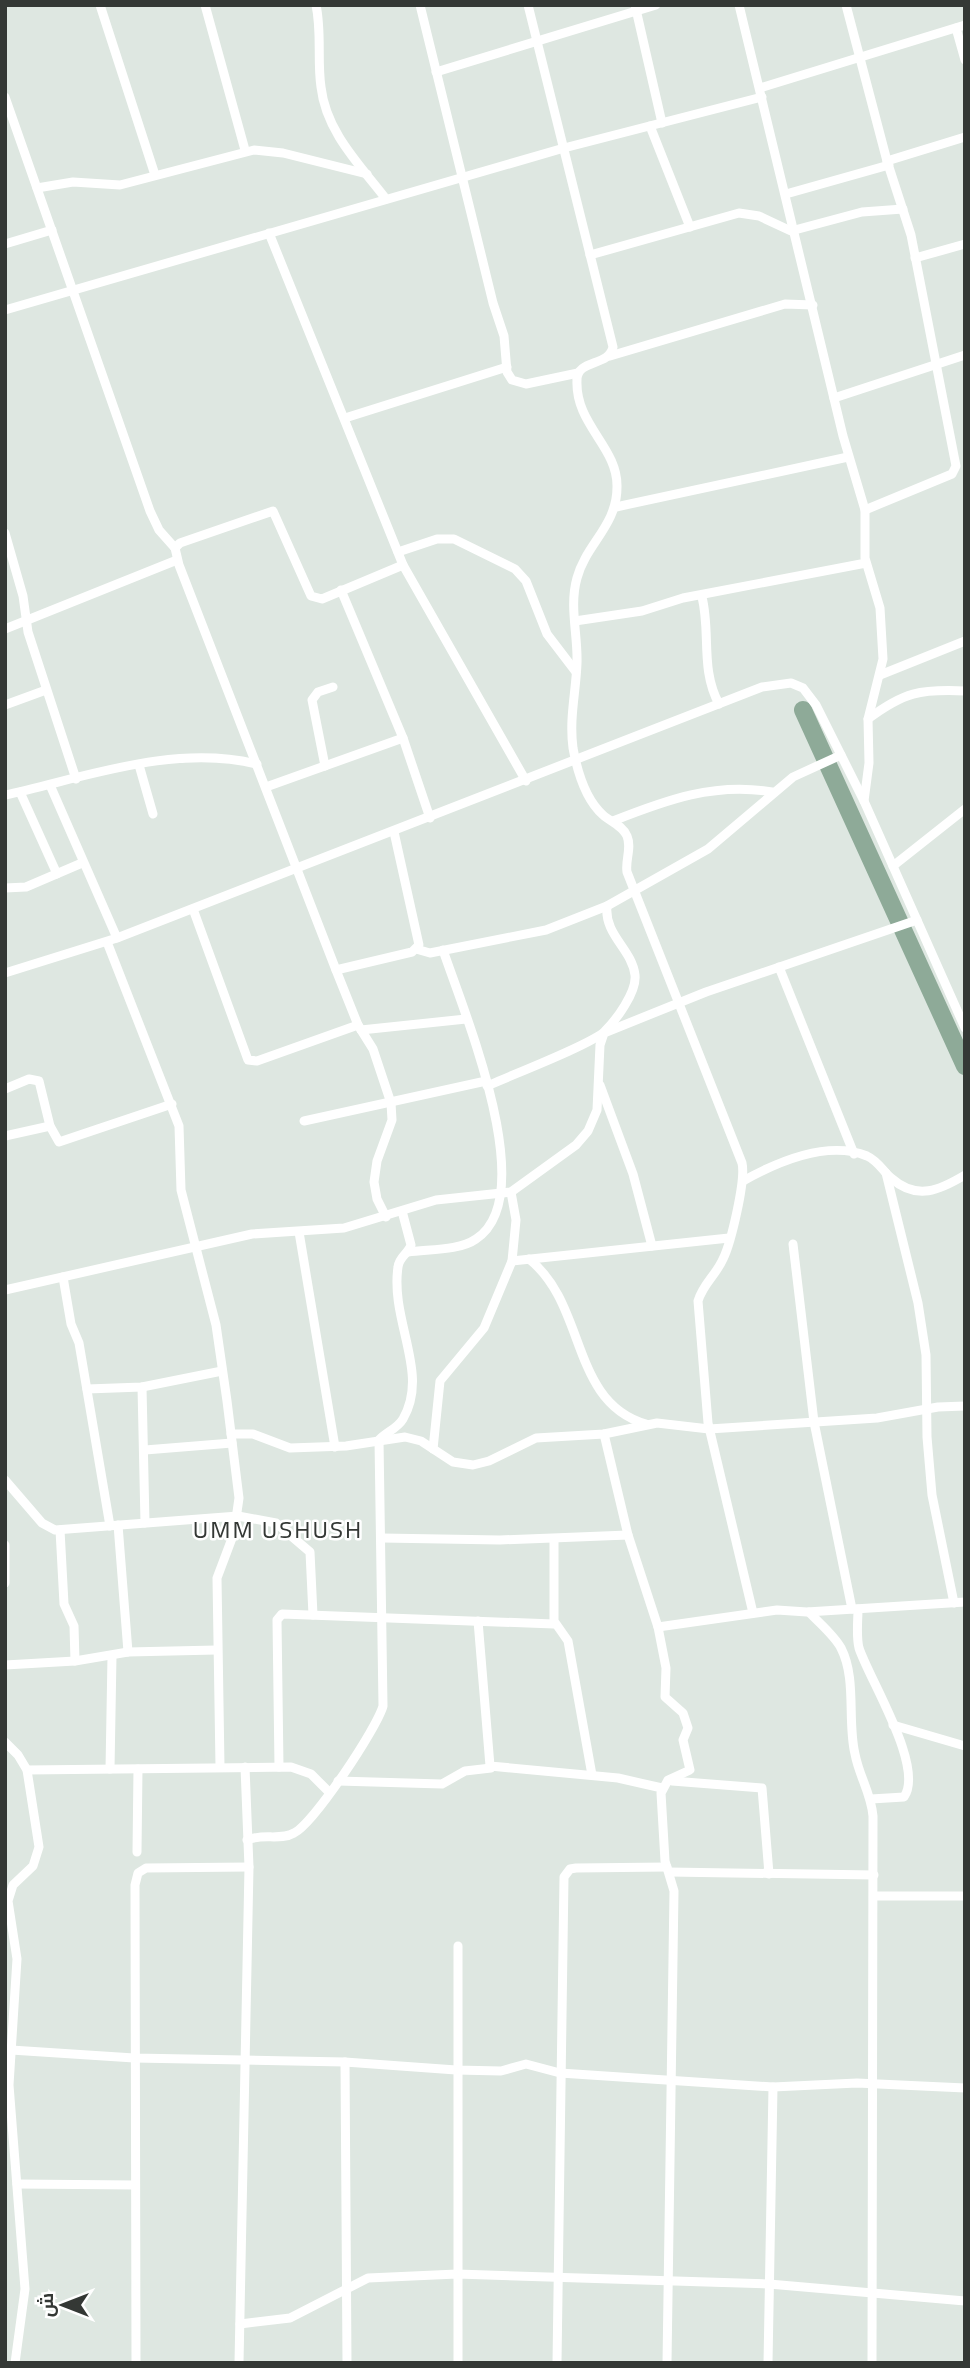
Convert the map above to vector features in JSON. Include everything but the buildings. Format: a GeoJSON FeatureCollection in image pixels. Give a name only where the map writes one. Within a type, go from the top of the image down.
{"type":"FeatureCollection","features":[{"type":"Feature","properties":{"kind":"street"},"geometry":{"type":"LineString","coordinates":[[100,5],[155,175]]}},
{"type":"Feature","properties":{"kind":"street"},"geometry":{"type":"LineString","coordinates":[[205,5],[245,150]]}},
{"type":"Feature","properties":{"kind":"street"},"geometry":{"type":"LineString","coordinates":[[316,5],[321,43],[321,87],[326,110],[340,139],[386,200]]}},
{"type":"Feature","properties":{"kind":"street"},"geometry":{"type":"LineString","coordinates":[[421,5],[462,178],[504,336],[510,378],[522,384],[578,373],[582,368],[610,356],[785,304],[813,305]]}},
{"type":"Feature","properties":{"kind":"street"},"geometry":{"type":"LineString","coordinates":[[528,5],[613,348],[610,356]]}},
{"type":"Feature","properties":{"kind":"street"},"geometry":{"type":"LineString","coordinates":[[436,72],[636,8],[656,5]]}},
{"type":"Feature","properties":{"kind":"street"},"geometry":{"type":"LineString","coordinates":[[739,5],[796,230],[834,398],[864,510],[866,563],[881,615],[883,659],[867,719],[869,763],[864,800]]}},
{"type":"Feature","properties":{"kind":"street"},"geometry":{"type":"LineString","coordinates":[[846,5],[858,58],[915,258],[955,471],[864,510]]}},
{"type":"Feature","properties":{"kind":"street"},"geometry":{"type":"LineString","coordinates":[[636,8],[662,123]]}},
{"type":"Feature","properties":{"kind":"street"},"geometry":{"type":"LineString","coordinates":[[5,310],[564,148],[662,123],[961,26],[965,60]]}},
{"type":"Feature","properties":{"kind":"street"},"geometry":{"type":"LineString","coordinates":[[5,97],[150,511],[159,530],[175,548],[296,869],[360,1028],[373,1049],[391,1103],[392,1121],[377,1161],[374,1182],[377,1199],[386,1217]]}},
{"type":"Feature","properties":{"kind":"street"},"geometry":{"type":"LineString","coordinates":[[650,126],[690,227]]}},
{"type":"Feature","properties":{"kind":"street"},"geometry":{"type":"LineString","coordinates":[[786,194],[965,136]]}},
{"type":"Feature","properties":{"kind":"street"},"geometry":{"type":"LineString","coordinates":[[37,188],[73,182],[120,185],[245,150],[283,153],[367,174]]}},
{"type":"Feature","properties":{"kind":"street"},"geometry":{"type":"LineString","coordinates":[[590,255],[746,213],[759,216],[780,228],[796,230],[862,212],[903,209]]}},
{"type":"Feature","properties":{"kind":"street"},"geometry":{"type":"LineString","coordinates":[[5,244],[52,230]]}},
{"type":"Feature","properties":{"kind":"street"},"geometry":{"type":"LineString","coordinates":[[269,233],[403,565],[526,781]]}},
{"type":"Feature","properties":{"kind":"street"},"geometry":{"type":"LineString","coordinates":[[915,258],[965,244]]}},
{"type":"Feature","properties":{"kind":"street"},"geometry":{"type":"LineString","coordinates":[[834,398],[965,355]]}},
{"type":"Feature","properties":{"kind":"street"},"geometry":{"type":"LineString","coordinates":[[345,418],[507,367]]}},
{"type":"Feature","properties":{"kind":"street"},"geometry":{"type":"LineString","coordinates":[[578,373],[579,402],[583,418],[608,456],[617,479],[616,507],[577,578],[576,672],[570,713],[576,761],[592,802],[624,830],[628,840],[626,868],[740,1157],[743,1181],[723,1260],[706,1282],[698,1301],[702,1379],[709,1429],[753,1613]]}},
{"type":"Feature","properties":{"kind":"street"},"geometry":{"type":"LineString","coordinates":[[616,507],[849,457]]}},
{"type":"Feature","properties":{"kind":"street"},"geometry":{"type":"LineString","coordinates":[[175,548],[180,543],[273,511],[311,596],[322,599],[403,565]]}},
{"type":"Feature","properties":{"kind":"street"},"geometry":{"type":"LineString","coordinates":[[5,533],[46,690],[76,779]]}},
{"type":"Feature","properties":{"kind":"street"},"geometry":{"type":"LineString","coordinates":[[398,552],[436,539],[454,539],[519,572],[526,581],[547,634],[576,672]]}},
{"type":"Feature","properties":{"kind":"street"},"geometry":{"type":"LineString","coordinates":[[5,629],[177,559]]}},
{"type":"Feature","properties":{"kind":"street"},"geometry":{"type":"LineString","coordinates":[[575,621],[642,611],[683,598],[702,597],[866,563]]}},
{"type":"Feature","properties":{"kind":"street"},"geometry":{"type":"LineString","coordinates":[[341,590],[403,738],[430,818]]}},
{"type":"Feature","properties":{"kind":"street"},"geometry":{"type":"LineString","coordinates":[[702,597],[706,624],[706,660],[719,704]]}},
{"type":"Feature","properties":{"kind":"street"},"geometry":{"type":"LineString","coordinates":[[880,675],[965,641]]}},
{"type":"Feature","properties":{"kind":"street"},"geometry":{"type":"LineString","coordinates":[[5,973],[107,942],[719,704],[780,683],[803,688],[816,705],[864,800],[965,1028]]}},
{"type":"Feature","properties":{"kind":"street"},"geometry":{"type":"LineString","coordinates":[[325,766],[312,703],[318,692],[333,687]]}},
{"type":"Feature","properties":{"kind":"street"},"geometry":{"type":"LineString","coordinates":[[5,705],[46,690]]}},
{"type":"Feature","properties":{"kind":"street"},"geometry":{"type":"LineString","coordinates":[[867,719],[893,700],[913,692],[965,691]]}},
{"type":"Feature","properties":{"kind":"street"},"geometry":{"type":"LineString","coordinates":[[266,787],[403,738]]}},
{"type":"Feature","properties":{"kind":"street"},"geometry":{"type":"LineString","coordinates":[[336,970],[416,949],[427,953],[546,930],[607,906],[708,849],[772,792],[804,770],[841,755]]}},
{"type":"Feature","properties":{"kind":"street"},"geometry":{"type":"LineString","coordinates":[[5,795],[191,756],[257,764]]}},
{"type":"Feature","properties":{"kind":"street"},"geometry":{"type":"LineString","coordinates":[[139,765],[153,814]]}},
{"type":"Feature","properties":{"kind":"street"},"geometry":{"type":"LineString","coordinates":[[50,785],[117,938]]}},
{"type":"Feature","properties":{"kind":"street"},"geometry":{"type":"LineString","coordinates":[[613,821],[704,791],[733,788],[772,792]]}},
{"type":"Feature","properties":{"kind":"street"},"geometry":{"type":"LineString","coordinates":[[20,792],[57,874]]}},
{"type":"Feature","properties":{"kind":"street"},"geometry":{"type":"LineString","coordinates":[[893,866],[965,809]]}},
{"type":"Feature","properties":{"kind":"street"},"geometry":{"type":"LineString","coordinates":[[394,832],[418,938],[416,949]]}},
{"type":"Feature","properties":{"kind":"street"},"geometry":{"type":"LineString","coordinates":[[5,888],[26,887],[82,863]]}},
{"type":"Feature","properties":{"kind":"street"},"geometry":{"type":"LineString","coordinates":[[408,1252],[475,1240],[491,1223],[507,1193],[583,1138],[596,1116],[600,1045],[604,1033],[631,993],[635,978],[632,964],[609,927],[607,906]]}},
{"type":"Feature","properties":{"kind":"street"},"geometry":{"type":"LineString","coordinates":[[193,909],[248,1060],[257,1061],[360,1028],[466,1019]]}},
{"type":"Feature","properties":{"kind":"street"},"geometry":{"type":"LineString","coordinates":[[304,1121],[486,1084],[678,1002],[917,920]]}},
{"type":"Feature","properties":{"kind":"street"},"geometry":{"type":"LineString","coordinates":[[107,942],[172,1104],[181,1137],[181,1190],[216,1325],[239,1498],[238,1516],[231,1543],[218,1570],[216,1650],[220,1767]]}},
{"type":"Feature","properties":{"kind":"street"},"geometry":{"type":"LineString","coordinates":[[433,1449],[440,1381],[484,1328],[512,1261],[516,1220],[507,1193],[486,1084],[443,950]]}},
{"type":"Feature","properties":{"kind":"street"},"geometry":{"type":"LineString","coordinates":[[779,967],[854,1154]]}},
{"type":"Feature","properties":{"kind":"street"},"geometry":{"type":"LineString","coordinates":[[5,1089],[30,1079],[39,1081],[50,1126],[59,1142],[172,1104]]}},
{"type":"Feature","properties":{"kind":"street"},"geometry":{"type":"LineString","coordinates":[[599,1082],[633,1174],[652,1246]]}},
{"type":"Feature","properties":{"kind":"street"},"geometry":{"type":"LineString","coordinates":[[5,1136],[50,1126]]}},
{"type":"Feature","properties":{"kind":"street"},"geometry":{"type":"LineString","coordinates":[[743,1181],[773,1165],[798,1157],[854,1154],[873,1159],[904,1186],[924,1191],[944,1189],[965,1175]]}},
{"type":"Feature","properties":{"kind":"street"},"geometry":{"type":"LineString","coordinates":[[886,1173],[918,1303],[926,1355],[926,1409],[932,1495],[954,1603]]}},
{"type":"Feature","properties":{"kind":"street"},"geometry":{"type":"LineString","coordinates":[[5,1290],[196,1249],[252,1234],[344,1228],[451,1197],[507,1193]]}},
{"type":"Feature","properties":{"kind":"street"},"geometry":{"type":"LineString","coordinates":[[379,1440],[402,1421],[414,1388],[413,1366],[399,1320],[396,1288],[398,1264],[408,1252],[410,1240],[402,1211]]}},
{"type":"Feature","properties":{"kind":"street"},"geometry":{"type":"LineString","coordinates":[[299,1232],[334,1447]]}},
{"type":"Feature","properties":{"kind":"street"},"geometry":{"type":"LineString","coordinates":[[512,1261],[729,1238]]}},
{"type":"Feature","properties":{"kind":"street"},"geometry":{"type":"LineString","coordinates":[[793,1244],[814,1422],[855,1609],[859,1647],[906,1762],[908,1793],[897,1800],[871,1799]]}},
{"type":"Feature","properties":{"kind":"street"},"geometry":{"type":"LineString","coordinates":[[529,1259],[544,1272],[559,1295],[602,1397],[625,1416],[648,1424]]}},
{"type":"Feature","properties":{"kind":"street"},"geometry":{"type":"LineString","coordinates":[[63,1277],[114,1525],[128,1651]]}},
{"type":"Feature","properties":{"kind":"street"},"geometry":{"type":"LineString","coordinates":[[88,1389],[142,1387],[222,1371]]}},
{"type":"Feature","properties":{"kind":"street"},"geometry":{"type":"LineString","coordinates":[[142,1387],[145,1523]]}},
{"type":"Feature","properties":{"kind":"street"},"geometry":{"type":"LineString","coordinates":[[145,1450],[253,1434],[290,1448],[334,1447],[412,1438],[453,1462],[473,1465],[488,1461],[536,1438],[604,1434],[648,1424],[674,1423],[709,1429],[889,1417],[926,1409],[965,1406]]}},
{"type":"Feature","properties":{"kind":"street"},"geometry":{"type":"LineString","coordinates":[[604,1434],[628,1535],[658,1627],[666,1668],[665,1697],[682,1713],[688,1728],[683,1740],[690,1770],[665,1784]]}},
{"type":"Feature","properties":{"kind":"street"},"geometry":{"type":"LineString","coordinates":[[247,1840],[262,1836],[287,1836],[297,1832],[338,1781],[381,1712],[384,1696],[379,1440]]}},
{"type":"Feature","properties":{"kind":"street"},"geometry":{"type":"LineString","coordinates":[[5,1480],[42,1523],[60,1530],[238,1516],[270,1520],[308,1548],[312,1560],[313,1615]]}},
{"type":"Feature","properties":{"kind":"street"},"geometry":{"type":"LineString","coordinates":[[60,1530],[64,1604],[74,1626],[75,1661]]}},
{"type":"Feature","properties":{"kind":"street"},"geometry":{"type":"LineString","coordinates":[[382,1538],[554,1539],[628,1535]]}},
{"type":"Feature","properties":{"kind":"street"},"geometry":{"type":"LineString","coordinates":[[554,1539],[554,1624],[568,1641],[592,1775]]}},
{"type":"Feature","properties":{"kind":"street"},"geometry":{"type":"LineString","coordinates":[[5,1545],[5,1583]]}},
{"type":"Feature","properties":{"kind":"street"},"geometry":{"type":"LineString","coordinates":[[658,1627],[777,1610],[809,1612],[965,1602]]}},
{"type":"Feature","properties":{"kind":"street"},"geometry":{"type":"LineString","coordinates":[[809,1612],[840,1645],[844,1655],[849,1675],[855,1758],[871,1799],[874,1875],[872,2363]]}},
{"type":"Feature","properties":{"kind":"street"},"geometry":{"type":"LineString","coordinates":[[279,1767],[277,1620],[285,1614],[554,1624]]}},
{"type":"Feature","properties":{"kind":"street"},"geometry":{"type":"LineString","coordinates":[[478,1621],[488,1761],[491,1768]]}},
{"type":"Feature","properties":{"kind":"street"},"geometry":{"type":"LineString","coordinates":[[5,1665],[75,1661],[128,1651],[216,1650]]}},
{"type":"Feature","properties":{"kind":"street"},"geometry":{"type":"LineString","coordinates":[[110,1769],[112,1656]]}},
{"type":"Feature","properties":{"kind":"street"},"geometry":{"type":"LineString","coordinates":[[893,1725],[965,1746]]}},
{"type":"Feature","properties":{"kind":"street"},"geometry":{"type":"LineString","coordinates":[[5,1742],[18,1755],[27,1770],[39,1847],[33,1866],[16,1880],[9,1895],[17,1959],[9,2085],[25,2289],[15,2363]]}},
{"type":"Feature","properties":{"kind":"street"},"geometry":{"type":"LineString","coordinates":[[239,2363],[249,1867],[245,1767]]}},
{"type":"Feature","properties":{"kind":"street"},"geometry":{"type":"LineString","coordinates":[[27,1770],[297,1768],[311,1774],[329,1792]]}},
{"type":"Feature","properties":{"kind":"street"},"geometry":{"type":"LineString","coordinates":[[338,1781],[438,1784],[452,1781],[465,1771],[491,1768],[592,1775],[665,1784],[762,1788],[769,1874]]}},
{"type":"Feature","properties":{"kind":"street"},"geometry":{"type":"LineString","coordinates":[[137,1852],[138,1769]]}},
{"type":"Feature","properties":{"kind":"street"},"geometry":{"type":"LineString","coordinates":[[665,1784],[668,1869],[674,1891],[667,2363]]}},
{"type":"Feature","properties":{"kind":"street"},"geometry":{"type":"LineString","coordinates":[[136,2363],[135,1885],[138,1873],[146,1868],[249,1867]]}},
{"type":"Feature","properties":{"kind":"street"},"geometry":{"type":"LineString","coordinates":[[557,2363],[565,1874],[576,1868],[874,1875]]}},
{"type":"Feature","properties":{"kind":"street"},"geometry":{"type":"LineString","coordinates":[[874,1896],[965,1896]]}},
{"type":"Feature","properties":{"kind":"street"},"geometry":{"type":"LineString","coordinates":[[458,1946],[458,2363]]}},
{"type":"Feature","properties":{"kind":"street"},"geometry":{"type":"LineString","coordinates":[[11,2050],[134,2058],[345,2062],[456,2070],[501,2071],[526,2064],[560,2073],[773,2087],[874,2084],[965,2088]]}},
{"type":"Feature","properties":{"kind":"street"},"geometry":{"type":"LineString","coordinates":[[345,2062],[349,2288],[347,2363]]}},
{"type":"Feature","properties":{"kind":"street"},"geometry":{"type":"LineString","coordinates":[[768,2363],[773,2087]]}},
{"type":"Feature","properties":{"kind":"street"},"geometry":{"type":"LineString","coordinates":[[17,2183],[135,2185]]}},
{"type":"Feature","properties":{"kind":"street"},"geometry":{"type":"LineString","coordinates":[[240,2324],[290,2318],[368,2278],[457,2274],[769,2284],[965,2301]]}},
{"type":"Feature","properties":{"kind":"waterway"},"geometry":{"type":"LineString","coordinates":[[803,710],[965,1066]]}},
{"type":"Feature","properties":{"kind":"district","name":"UMM USHUSH"},"geometry":{"type":"Point","coordinates":[278,1529]}}]}
